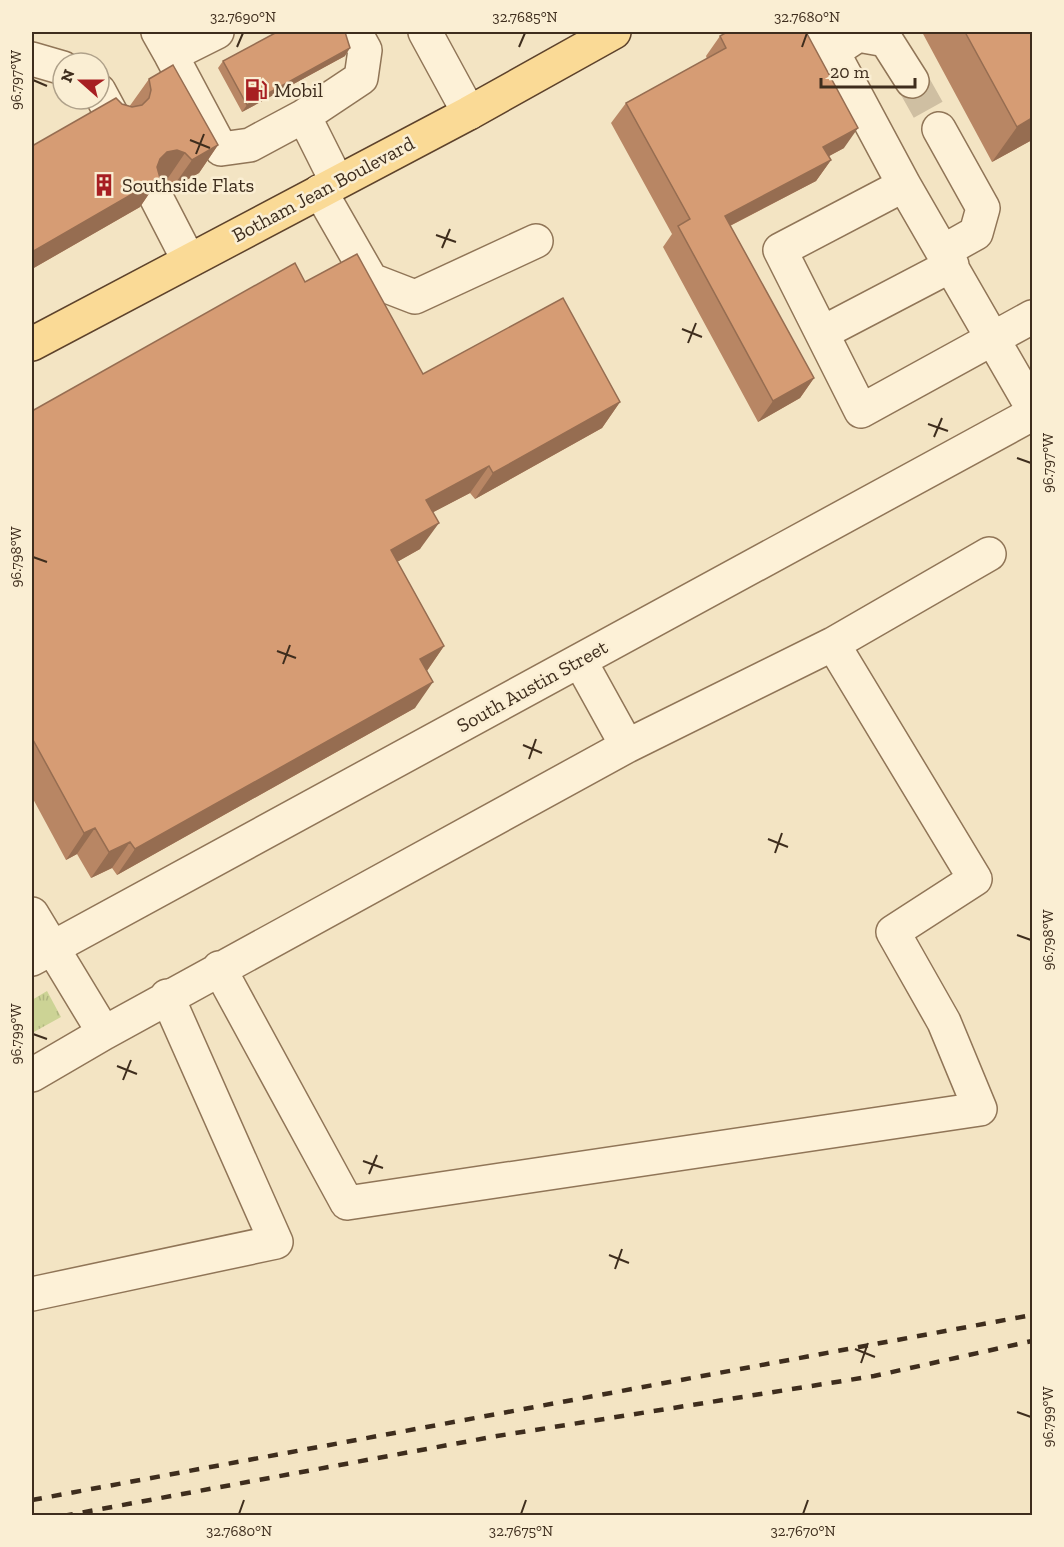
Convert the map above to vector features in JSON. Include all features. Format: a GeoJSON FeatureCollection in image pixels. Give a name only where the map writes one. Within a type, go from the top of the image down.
{"type":"FeatureCollection","features":[{"type":"Feature","properties":{"kind":"main road","name":"Botham Jean Boulevard"},"geometry":{"type":"LineString","coordinates":[[32,344],[188,259],[469,113],[614,32]]}},
{"type":"Feature","properties":{"kind":"street"},"geometry":{"type":"LineString","coordinates":[[217,32],[164,43],[221,149],[250,145],[304,116],[361,78],[365,50],[355,32]]}},
{"type":"Feature","properties":{"kind":"street"},"geometry":{"type":"LineString","coordinates":[[425,32],[469,113]]}},
{"type":"Feature","properties":{"kind":"street"},"geometry":{"type":"LineString","coordinates":[[912,81],[886,40],[858,35],[828,41],[904,185],[1032,406]]}},
{"type":"Feature","properties":{"kind":"street"},"geometry":{"type":"LineString","coordinates":[[32,59],[51,65]]}},
{"type":"Feature","properties":{"kind":"street"},"geometry":{"type":"LineString","coordinates":[[304,116],[328,187],[371,280],[415,297],[536,241]]}},
{"type":"Feature","properties":{"kind":"street"},"geometry":{"type":"LineString","coordinates":[[822,333],[948,258],[976,233],[982,208],[939,129]]}},
{"type":"Feature","properties":{"kind":"street"},"geometry":{"type":"LineString","coordinates":[[904,185],[780,250],[861,411],[1032,317]]}},
{"type":"Feature","properties":{"kind":"street"},"geometry":{"type":"LineString","coordinates":[[156,197],[188,259]]}},
{"type":"Feature","properties":{"kind":"street","name":"South Austin Street"},"geometry":{"type":"LineString","coordinates":[[41,953],[1032,414]]}},
{"type":"Feature","properties":{"kind":"street"},"geometry":{"type":"LineString","coordinates":[[32,1075],[167,996],[627,746],[833,644],[989,554]]}},
{"type":"Feature","properties":{"kind":"street"},"geometry":{"type":"LineString","coordinates":[[219,968],[347,1203],[980,1109],[944,1022],[893,932],[975,879],[833,644]]}},
{"type":"Feature","properties":{"kind":"street"},"geometry":{"type":"LineString","coordinates":[[580,661],[627,746]]}},
{"type":"Feature","properties":{"kind":"street"},"geometry":{"type":"LineString","coordinates":[[32,914],[41,953],[104,1033]]}},
{"type":"Feature","properties":{"kind":"street"},"geometry":{"type":"LineString","coordinates":[[32,1294],[276,1242],[167,996]]}},
{"type":"Feature","properties":{"kind":"green space"},"geometry":{"type":"Polygon","coordinates":[[[47,991],[61,1017],[32,1033],[32,1000],[47,991]]]}},
{"type":"Feature","properties":{"kind":"building","name":"Mobil"},"geometry":{"type":"Polygon","coordinates":[[[277,32],[345,32],[350,48],[247,105],[223,61],[277,32]]]}},
{"type":"Feature","properties":{"kind":"building"},"geometry":{"type":"Polygon","coordinates":[[[727,32],[806,32],[858,128],[823,147],[831,160],[725,216],[814,378],[773,401],[678,226],[690,219],[626,103],[726,48],[720,36],[727,32]]]}},
{"type":"Feature","properties":{"kind":"building"},"geometry":{"type":"Polygon","coordinates":[[[965,32],[1032,32],[1032,118],[1017,127],[965,32]]]}},
{"type":"Feature","properties":{"kind":"building","name":"Southside Flats"},"geometry":{"type":"Polygon","coordinates":[[[173,65],[218,145],[192,160],[185,153],[177,150],[167,152],[160,159],[157,167],[160,178],[32,252],[32,146],[93,111],[111,111],[111,101],[116,98],[122,104],[132,107],[142,105],[149,98],[151,90],[149,79],[173,65]]]}},
{"type":"Feature","properties":{"kind":"building"},"geometry":{"type":"Polygon","coordinates":[[[357,254],[423,374],[563,298],[620,402],[493,473],[489,466],[426,500],[439,523],[391,550],[444,646],[420,659],[433,682],[135,849],[130,842],[109,852],[95,828],[84,833],[32,738],[32,411],[295,263],[305,282],[357,254]]]}},
{"type":"Feature","properties":{"kind":"tunnel"},"geometry":{"type":"LineString","coordinates":[[912,81],[939,129]]}},
{"type":"Feature","properties":{"kind":"railway"},"geometry":{"type":"LineString","coordinates":[[32,1500],[1032,1315]]}},
{"type":"Feature","properties":{"kind":"railway"},"geometry":{"type":"LineString","coordinates":[[63,1516],[497,1436],[874,1376],[1032,1341]]}},
{"type":"Feature","properties":{"kind":"place","name":"Mobil"},"geometry":{"type":"Point","coordinates":[256,90]}},
{"type":"Feature","properties":{"kind":"place","name":"Southside Flats"},"geometry":{"type":"Point","coordinates":[104,185]}}]}
